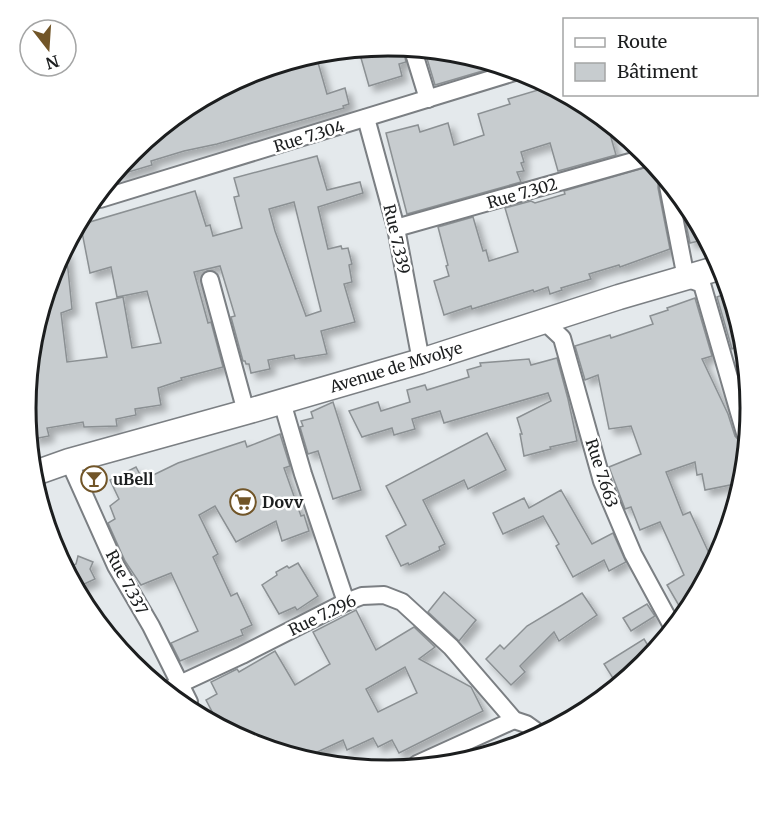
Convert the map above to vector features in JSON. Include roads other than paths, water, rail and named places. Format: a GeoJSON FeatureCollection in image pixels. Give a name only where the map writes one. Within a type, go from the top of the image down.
{"type":"FeatureCollection","features":[{"type":"Feature","properties":{"kind":"main road","name":"Avenue de Mvolye"},"geometry":{"type":"LineString","coordinates":[[42,471],[421,361],[712,270]]}},
{"type":"Feature","properties":{"kind":"main road","name":"Avenue de Mvolye"},"geometry":{"type":"LineString","coordinates":[[40,458],[69,461]]}},
{"type":"Feature","properties":{"kind":"street"},"geometry":{"type":"LineString","coordinates":[[415,57],[428,99]]}},
{"type":"Feature","properties":{"kind":"street","name":"Rue 7.304"},"geometry":{"type":"LineString","coordinates":[[106,197],[504,75]]}},
{"type":"Feature","properties":{"kind":"street","name":"Rue 7.339"},"geometry":{"type":"LineString","coordinates":[[366,118],[396,228],[421,361]]}},
{"type":"Feature","properties":{"kind":"street","name":"Rue 7.302"},"geometry":{"type":"LineString","coordinates":[[396,228],[638,160]]}},
{"type":"Feature","properties":{"kind":"street"},"geometry":{"type":"LineString","coordinates":[[670,197],[686,278],[702,285],[740,415]]}},
{"type":"Feature","properties":{"kind":"street"},"geometry":{"type":"LineString","coordinates":[[210,280],[246,412]]}},
{"type":"Feature","properties":{"kind":"street","name":"Rue 7.663"},"geometry":{"type":"LineString","coordinates":[[544,321],[562,338],[606,490],[633,554],[669,620]]}},
{"type":"Feature","properties":{"kind":"street"},"geometry":{"type":"LineString","coordinates":[[282,402],[303,474],[346,602]]}},
{"type":"Feature","properties":{"kind":"street","name":"Rue 7.337"},"geometry":{"type":"LineString","coordinates":[[69,461],[117,566],[151,626],[174,686]]}},
{"type":"Feature","properties":{"kind":"street","name":"Rue 7.296"},"geometry":{"type":"LineString","coordinates":[[174,686],[242,655],[346,602],[362,596],[384,595],[402,602],[451,647],[514,720],[532,729]]}},
{"type":"Feature","properties":{"kind":"street"},"geometry":{"type":"LineString","coordinates":[[435,756],[514,720]]}},
{"type":"Feature","properties":{"kind":"place","name":"uBell"},"geometry":{"type":"Point","coordinates":[94,479]}},
{"type":"Feature","properties":{"kind":"place","name":"Dovv"},"geometry":{"type":"Point","coordinates":[243,502]}}]}
